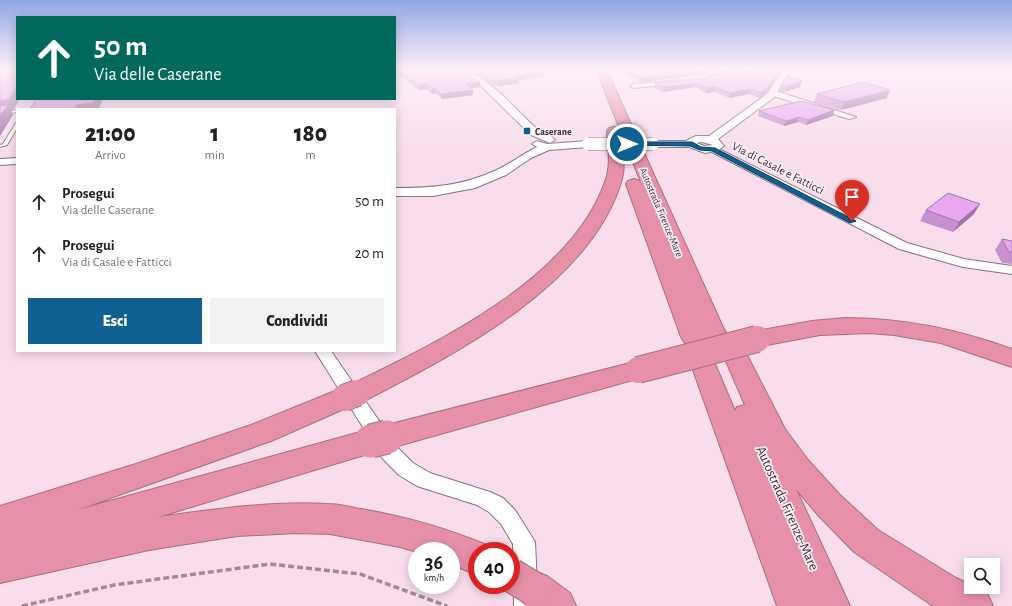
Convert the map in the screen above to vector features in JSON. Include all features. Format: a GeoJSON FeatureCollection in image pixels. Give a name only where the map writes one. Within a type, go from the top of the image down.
{"type":"FeatureCollection","features":[{"type":"Feature","properties":{"kind":"highway","name":"Autostrada Firenze-Mare"},"geometry":{"type":"LineString","coordinates":[[601,97],[693,337]]}},
{"type":"Feature","properties":{"kind":"highway","name":"Autostrada Firenze-Mare"},"geometry":{"type":"LineString","coordinates":[[612,97],[690,277],[709,299],[719,332]]}},
{"type":"Feature","properties":{"kind":"highway"},"geometry":{"type":"LineString","coordinates":[[0,521],[80,497],[224,446],[350,395],[407,369],[482,325],[525,294],[574,249],[594,222],[604,205],[615,179],[614,131]]}},
{"type":"Feature","properties":{"kind":"highway"},"geometry":{"type":"LineString","coordinates":[[0,534],[34,524],[245,476],[638,370],[732,359],[820,327],[883,325],[917,330],[951,337],[1012,358]]}},
{"type":"Feature","properties":{"kind":"highway","name":"Autostrada Firenze-Mare"},"geometry":{"type":"LineString","coordinates":[[732,359],[796,606]]}},
{"type":"Feature","properties":{"kind":"highway","name":"Autostrada Firenze-Mare"},"geometry":{"type":"LineString","coordinates":[[732,359],[831,606]]}},
{"type":"Feature","properties":{"kind":"highway"},"geometry":{"type":"LineString","coordinates":[[732,359],[774,438],[797,469],[829,505],[866,541],[943,590],[974,606]]}},
{"type":"Feature","properties":{"kind":"highway"},"geometry":{"type":"LineString","coordinates":[[5,562],[245,476]]}},
{"type":"Feature","properties":{"kind":"highway"},"geometry":{"type":"LineString","coordinates":[[5,562],[187,528],[237,521],[297,518],[330,519],[400,531],[440,543],[468,554]]}},
{"type":"Feature","properties":{"kind":"street"},"geometry":{"type":"LineString","coordinates":[[498,97],[545,142]]}},
{"type":"Feature","properties":{"kind":"street"},"geometry":{"type":"LineString","coordinates":[[396,192],[433,192],[471,185],[502,172],[545,142],[588,144],[692,144],[691,141],[696,139],[712,145],[767,97]]}},
{"type":"Feature","properties":{"kind":"street"},"geometry":{"type":"LineString","coordinates":[[790,97],[852,117]]}},
{"type":"Feature","properties":{"kind":"street","name":"Via di Casale e Fatticci"},"geometry":{"type":"LineString","coordinates":[[712,145],[903,246],[963,263],[1012,270]]}},
{"type":"Feature","properties":{"kind":"street"},"geometry":{"type":"LineString","coordinates":[[0,162],[16,161]]}},
{"type":"Feature","properties":{"kind":"street"},"geometry":{"type":"LineString","coordinates":[[324,352],[390,453],[406,469],[424,480],[483,498],[496,505],[508,516],[524,542],[532,594]]}},
{"type":"Feature","properties":{"kind":"lane"},"geometry":{"type":"LineString","coordinates":[[0,114],[16,112]]}},
{"type":"Feature","properties":{"kind":"lane"},"geometry":{"type":"LineString","coordinates":[[0,146],[5,145],[16,126]]}},
{"type":"Feature","properties":{"kind":"path"},"geometry":{"type":"LineString","coordinates":[[22,606],[29,603],[114,585],[270,564],[360,574],[447,606]]}},
{"type":"Feature","properties":{"kind":"building"},"geometry":{"type":"Polygon","coordinates":[[[0,97],[10,97],[9,99],[0,101],[0,97]]]}},
{"type":"Feature","properties":{"kind":"building"},"geometry":{"type":"Polygon","coordinates":[[[828,97],[862,97],[844,102],[828,97]]]}},
{"type":"Feature","properties":{"kind":"building"},"geometry":{"type":"Polygon","coordinates":[[[35,100],[94,100],[93,103],[76,105],[75,108],[31,108],[35,100]]]}},
{"type":"Feature","properties":{"kind":"building"},"geometry":{"type":"Polygon","coordinates":[[[801,101],[834,110],[808,120],[799,117],[786,121],[759,111],[801,101]]]}},
{"type":"Feature","properties":{"kind":"building"},"geometry":{"type":"Polygon","coordinates":[[[8,105],[0,116],[0,106],[8,105]]]}},
{"type":"Feature","properties":{"kind":"building"},"geometry":{"type":"Polygon","coordinates":[[[948,193],[980,204],[959,222],[926,210],[948,193]]]}},
{"type":"Feature","properties":{"kind":"building"},"geometry":{"type":"Polygon","coordinates":[[[1002,239],[1012,241],[1012,252],[1009,252],[1002,239]]]}},
{"type":"Feature","properties":{"kind":"tunnel"},"geometry":{"type":"LineString","coordinates":[[714,334],[727,365]]}},
{"type":"Feature","properties":{"kind":"place","name":"Caserane"},"geometry":{"type":"Point","coordinates":[527,131]}},
{"type":"Feature","properties":{"kind":"route"},"geometry":{"type":"LineString","coordinates":[[627,144],[692,144],[693,146],[704,149],[713,149],[852,221]]}}]}
